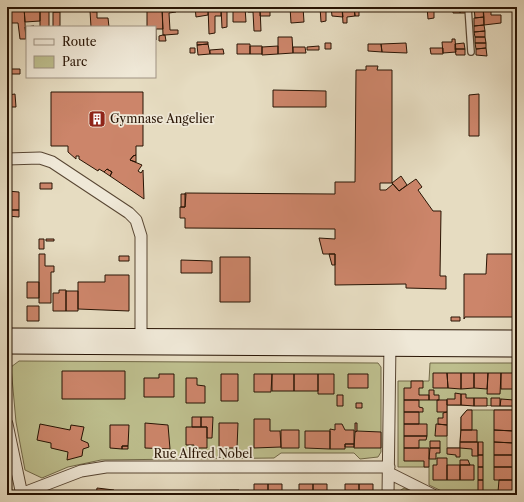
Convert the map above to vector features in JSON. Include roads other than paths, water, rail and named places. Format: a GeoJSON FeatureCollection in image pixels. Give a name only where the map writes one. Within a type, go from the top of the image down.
{"type":"FeatureCollection","features":[{"type":"Feature","properties":{"kind":"main road"},"geometry":{"type":"LineString","coordinates":[[7,336],[142,341],[390,343],[517,349]]}},
{"type":"Feature","properties":{"kind":"main road"},"geometry":{"type":"LineString","coordinates":[[390,343],[517,338]]}},
{"type":"Feature","properties":{"kind":"main road"},"geometry":{"type":"LineString","coordinates":[[7,346],[142,341]]}},
{"type":"Feature","properties":{"kind":"street"},"geometry":{"type":"LineString","coordinates":[[7,159],[40,158],[52,162],[124,209],[136,220],[140,230],[142,341]]}},
{"type":"Feature","properties":{"kind":"street"},"geometry":{"type":"LineString","coordinates":[[388,495],[390,343]]}},
{"type":"Feature","properties":{"kind":"street"},"geometry":{"type":"LineString","coordinates":[[7,424],[22,494]]}},
{"type":"Feature","properties":{"kind":"street","name":"Rue Alfred Nobel"},"geometry":{"type":"LineString","coordinates":[[22,494],[81,471],[106,467],[389,470]]}},
{"type":"Feature","properties":{"kind":"street"},"geometry":{"type":"LineString","coordinates":[[389,470],[433,495]]}},
{"type":"Feature","properties":{"kind":"lane"},"geometry":{"type":"LineString","coordinates":[[468,7],[471,52]]}},
{"type":"Feature","properties":{"kind":"place","name":"Gymnase Angelier"},"geometry":{"type":"Point","coordinates":[97,119]}}]}
